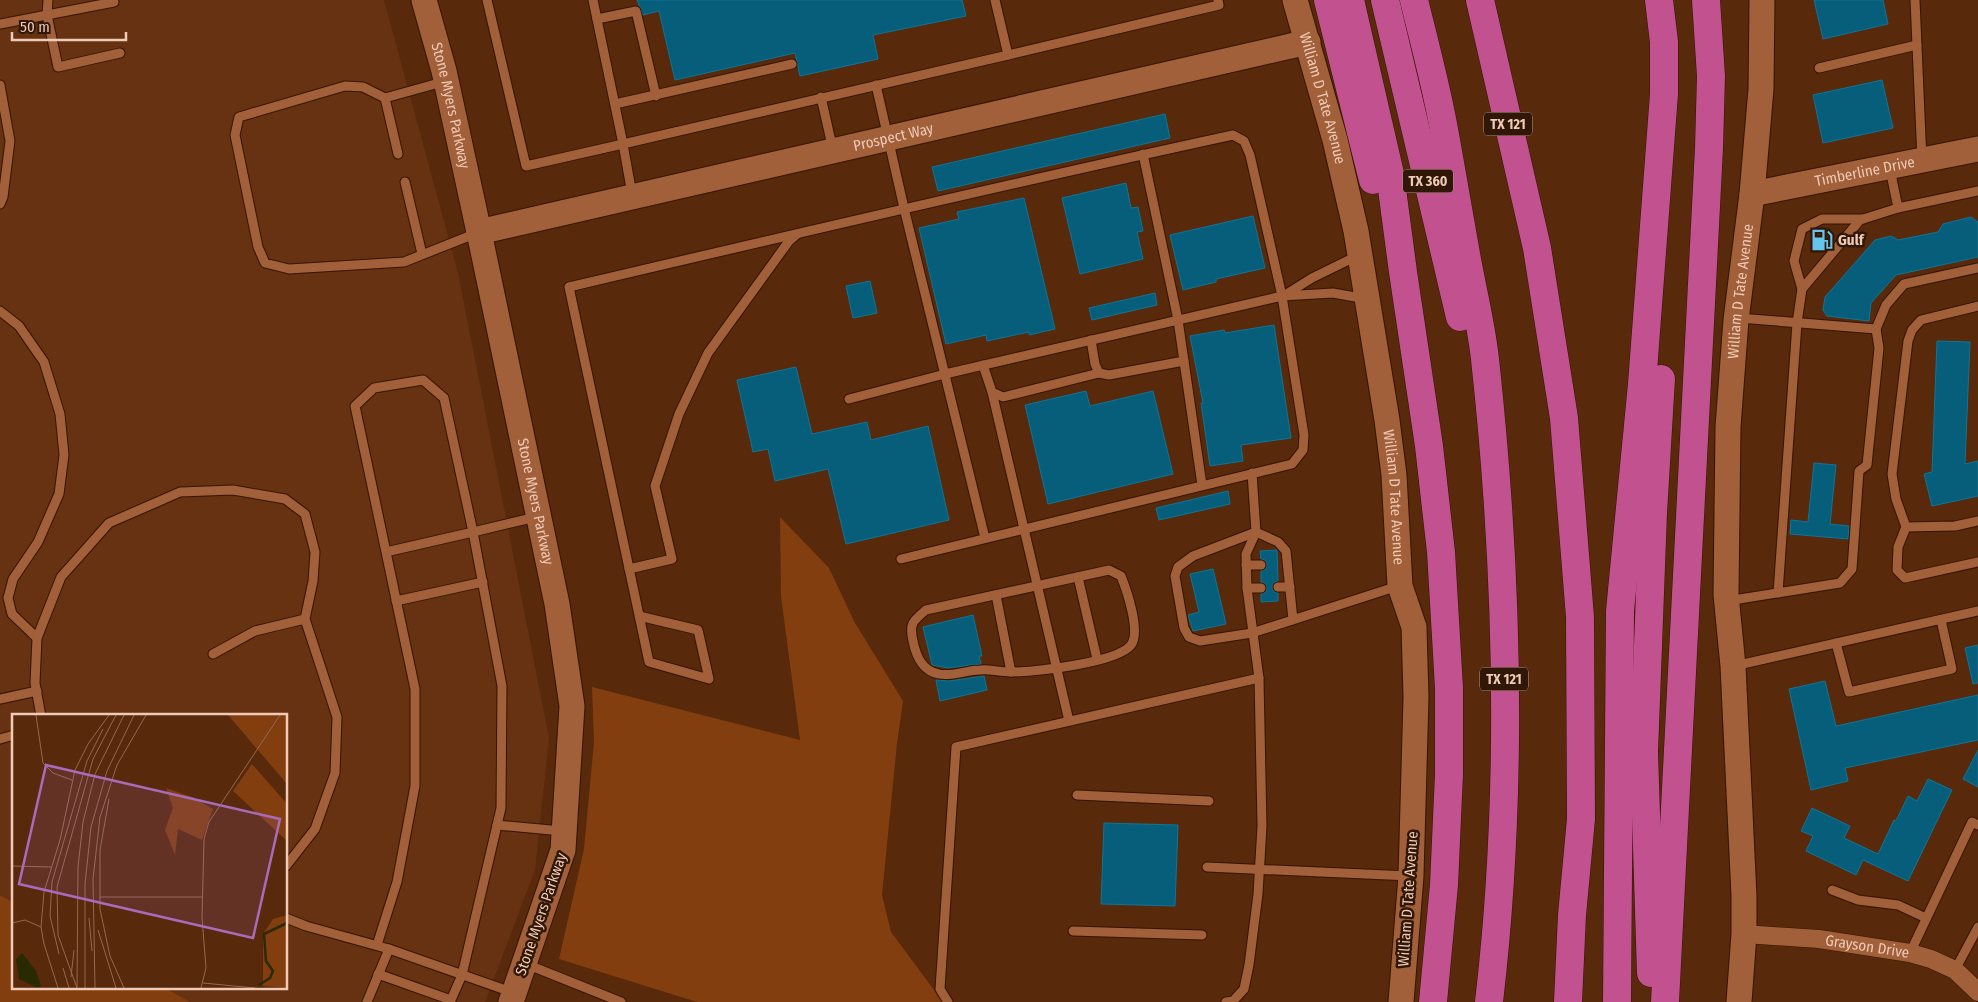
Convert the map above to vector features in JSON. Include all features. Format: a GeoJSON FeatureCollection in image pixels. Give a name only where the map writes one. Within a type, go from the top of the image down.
{"type":"FeatureCollection","features":[{"type":"Feature","properties":{"kind":"highway"},"geometry":{"type":"LineString","coordinates":[[1328,0],[1392,259],[1403,272]]}},
{"type":"Feature","properties":{"kind":"highway"},"geometry":{"type":"LineString","coordinates":[[1350,0],[1390,174],[1435,494],[1444,599],[1449,688],[1448,828],[1433,1002]]}},
{"type":"Feature","properties":{"kind":"highway","name":"TX 360"},"geometry":{"type":"LineString","coordinates":[[1386,0],[1462,324],[1484,356]]}},
{"type":"Feature","properties":{"kind":"highway","name":"TX 121"},"geometry":{"type":"LineString","coordinates":[[1414,0],[1443,121],[1484,356],[1502,586],[1504,682],[1500,862],[1489,1002]]}},
{"type":"Feature","properties":{"kind":"highway","name":"TX 121"},"geometry":{"type":"LineString","coordinates":[[1480,0],[1537,248],[1565,428],[1580,617],[1581,819],[1572,915],[1568,1002]]}},
{"type":"Feature","properties":{"kind":"highway"},"geometry":{"type":"LineString","coordinates":[[1617,1002],[1619,953],[1620,611],[1642,384],[1664,94],[1664,42],[1659,0]]}},
{"type":"Feature","properties":{"kind":"highway"},"geometry":{"type":"LineString","coordinates":[[1665,1002],[1710,148],[1711,76],[1706,0]]}},
{"type":"Feature","properties":{"kind":"highway"},"geometry":{"type":"LineString","coordinates":[[1651,1002],[1644,752],[1653,513],[1675,126],[1664,94]]}},
{"type":"Feature","properties":{"kind":"street","name":"Stone Myers Parkway"},"geometry":{"type":"LineString","coordinates":[[424,0],[446,80],[539,516],[557,604],[572,706],[563,850],[512,997]]}},
{"type":"Feature","properties":{"kind":"street","name":"William D Tate Avenue"},"geometry":{"type":"LineString","coordinates":[[1295,0],[1335,140],[1360,255],[1394,475],[1400,586],[1414,627],[1415,636],[1416,698],[1411,876],[1401,1002]]}},
{"type":"Feature","properties":{"kind":"street","name":"William D Tate Avenue"},"geometry":{"type":"LineString","coordinates":[[1739,1002],[1744,934],[1744,896],[1733,666],[1727,601],[1728,427],[1736,318],[1752,194],[1761,89],[1762,0]]}},
{"type":"Feature","properties":{"kind":"street","name":"Prospect Way"},"geometry":{"type":"LineString","coordinates":[[479,232],[1308,42]]}},
{"type":"Feature","properties":{"kind":"street","name":"Timberline Drive"},"geometry":{"type":"LineString","coordinates":[[1752,194],[1978,149]]}},
{"type":"Feature","properties":{"kind":"street","name":"Grayson Drive"},"geometry":{"type":"LineString","coordinates":[[1744,934],[1819,939],[1910,953],[1931,959],[1955,970],[1978,992]]}},
{"type":"Feature","properties":{"kind":"lane"},"geometry":{"type":"LineString","coordinates":[[48,0],[47,15],[58,67],[120,53]]}},
{"type":"Feature","properties":{"kind":"lane"},"geometry":{"type":"LineString","coordinates":[[487,0],[526,166],[1219,5],[1218,0]]}},
{"type":"Feature","properties":{"kind":"lane"},"geometry":{"type":"LineString","coordinates":[[593,0],[633,198]]}},
{"type":"Feature","properties":{"kind":"lane"},"geometry":{"type":"LineString","coordinates":[[995,0],[1008,54]]}},
{"type":"Feature","properties":{"kind":"lane"},"geometry":{"type":"LineString","coordinates":[[1915,0],[1922,160]]}},
{"type":"Feature","properties":{"kind":"lane"},"geometry":{"type":"LineString","coordinates":[[0,24],[114,2]]}},
{"type":"Feature","properties":{"kind":"lane"},"geometry":{"type":"LineString","coordinates":[[597,20],[636,11],[656,96]]}},
{"type":"Feature","properties":{"kind":"lane"},"geometry":{"type":"LineString","coordinates":[[1819,68],[1917,45]]}},
{"type":"Feature","properties":{"kind":"lane"},"geometry":{"type":"LineString","coordinates":[[615,104],[792,64]]}},
{"type":"Feature","properties":{"kind":"lane"},"geometry":{"type":"LineString","coordinates":[[446,80],[384,98],[364,87],[346,86],[240,117],[235,135],[258,247],[265,263],[289,269],[404,262],[479,232]]}},
{"type":"Feature","properties":{"kind":"lane"},"geometry":{"type":"LineString","coordinates":[[876,84],[904,208],[985,538]]}},
{"type":"Feature","properties":{"kind":"lane"},"geometry":{"type":"LineString","coordinates":[[0,85],[10,141],[3,196],[0,204]]}},
{"type":"Feature","properties":{"kind":"lane"},"geometry":{"type":"LineString","coordinates":[[821,97],[833,151]]}},
{"type":"Feature","properties":{"kind":"lane"},"geometry":{"type":"LineString","coordinates":[[384,98],[398,154]]}},
{"type":"Feature","properties":{"kind":"lane"},"geometry":{"type":"LineString","coordinates":[[639,616],[698,630],[709,679],[649,662],[639,616],[569,287],[799,232],[1143,154],[1233,135],[1244,140],[1250,155],[1282,296],[1304,435],[1303,450],[1292,464],[901,559]]}},
{"type":"Feature","properties":{"kind":"lane"},"geometry":{"type":"LineString","coordinates":[[1143,154],[1178,320],[1202,485]]}},
{"type":"Feature","properties":{"kind":"lane"},"geometry":{"type":"LineString","coordinates":[[1890,167],[1898,208]]}},
{"type":"Feature","properties":{"kind":"lane"},"geometry":{"type":"LineString","coordinates":[[405,182],[422,254]]}},
{"type":"Feature","properties":{"kind":"lane"},"geometry":{"type":"LineString","coordinates":[[1802,289],[1860,220],[1898,208],[1978,192]]}},
{"type":"Feature","properties":{"kind":"lane"},"geometry":{"type":"LineString","coordinates":[[1778,593],[1797,323],[1802,289],[1794,261],[1802,229],[1822,219],[1863,219]]}},
{"type":"Feature","properties":{"kind":"lane"},"geometry":{"type":"LineString","coordinates":[[629,569],[672,559],[655,486],[680,414],[708,353],[789,241],[799,232]]}},
{"type":"Feature","properties":{"kind":"lane"},"geometry":{"type":"LineString","coordinates":[[1282,296],[1312,278],[1360,255]]}},
{"type":"Feature","properties":{"kind":"lane"},"geometry":{"type":"LineString","coordinates":[[1727,601],[1840,582],[1852,568],[1859,471],[1867,465],[1879,348],[1876,329],[1886,305],[1904,284],[1978,268]]}},
{"type":"Feature","properties":{"kind":"lane"},"geometry":{"type":"LineString","coordinates":[[849,399],[945,374],[1282,296],[1333,293],[1368,299]]}},
{"type":"Feature","properties":{"kind":"lane"},"geometry":{"type":"LineString","coordinates":[[1978,306],[1921,320],[1912,330],[1908,341],[1892,474],[1896,500],[1906,527],[1898,547],[1897,570],[1905,578],[1978,562]]}},
{"type":"Feature","properties":{"kind":"lane"},"geometry":{"type":"LineString","coordinates":[[0,311],[19,326],[44,362],[60,414],[64,455],[59,494],[38,542],[13,579],[8,598],[12,614],[37,638]]}},
{"type":"Feature","properties":{"kind":"lane"},"geometry":{"type":"LineString","coordinates":[[1736,318],[1876,329]]}},
{"type":"Feature","properties":{"kind":"lane"},"geometry":{"type":"LineString","coordinates":[[1091,340],[1095,364],[1099,373]]}},
{"type":"Feature","properties":{"kind":"lane"},"geometry":{"type":"LineString","coordinates":[[992,392],[1003,397],[1099,373],[1109,375],[1184,361]]}},
{"type":"Feature","properties":{"kind":"lane"},"geometry":{"type":"LineString","coordinates":[[983,365],[992,392],[1068,721]]}},
{"type":"Feature","properties":{"kind":"lane"},"geometry":{"type":"LineString","coordinates":[[377,945],[397,882],[414,786],[415,690],[355,406],[374,388],[423,380],[444,398],[473,532],[502,686],[501,808],[462,975],[451,1000],[378,974]]}},
{"type":"Feature","properties":{"kind":"lane"},"geometry":{"type":"LineString","coordinates":[[1226,1002],[1233,1000],[1244,989],[1250,965],[1262,826],[1259,678],[1252,633],[1246,566],[1246,554],[1256,532],[1252,473]]}},
{"type":"Feature","properties":{"kind":"lane"},"geometry":{"type":"LineString","coordinates":[[41,714],[35,683],[37,638],[61,577],[110,523],[180,492],[233,490],[285,499],[305,514],[315,552],[313,582],[305,618],[337,717],[335,773],[315,829],[288,863]]}},
{"type":"Feature","properties":{"kind":"lane"},"geometry":{"type":"LineString","coordinates":[[386,552],[539,516]]}},
{"type":"Feature","properties":{"kind":"lane"},"geometry":{"type":"LineString","coordinates":[[1906,527],[1956,526],[1978,521]]}},
{"type":"Feature","properties":{"kind":"lane"},"geometry":{"type":"LineString","coordinates":[[1293,620],[1286,551],[1278,542],[1256,532],[1193,556],[1178,567],[1175,576],[1184,628],[1189,637],[1200,641],[1252,633],[1293,620],[1400,586]]}},
{"type":"Feature","properties":{"kind":"lane"},"geometry":{"type":"LineString","coordinates":[[1246,566],[1261,564]]}},
{"type":"Feature","properties":{"kind":"lane"},"geometry":{"type":"LineString","coordinates":[[1277,564],[1287,564]]}},
{"type":"Feature","properties":{"kind":"lane"},"geometry":{"type":"LineString","coordinates":[[1109,570],[1121,576],[1136,632],[1131,645],[1117,654],[1057,669],[1012,672],[981,670],[939,675],[927,669],[917,657],[910,629],[913,620],[926,610],[1078,577],[1109,570]]}},
{"type":"Feature","properties":{"kind":"lane"},"geometry":{"type":"LineString","coordinates":[[1078,577],[1097,659]]}},
{"type":"Feature","properties":{"kind":"lane"},"geometry":{"type":"LineString","coordinates":[[396,601],[483,582]]}},
{"type":"Feature","properties":{"kind":"lane"},"geometry":{"type":"LineString","coordinates":[[1278,587],[1290,587]]}},
{"type":"Feature","properties":{"kind":"lane"},"geometry":{"type":"LineString","coordinates":[[1247,588],[1261,588]]}},
{"type":"Feature","properties":{"kind":"lane"},"geometry":{"type":"LineString","coordinates":[[996,595],[1012,672]]}},
{"type":"Feature","properties":{"kind":"lane"},"geometry":{"type":"LineString","coordinates":[[1733,666],[1978,611]]}},
{"type":"Feature","properties":{"kind":"lane"},"geometry":{"type":"LineString","coordinates":[[213,654],[255,631],[305,618]]}},
{"type":"Feature","properties":{"kind":"lane"},"geometry":{"type":"LineString","coordinates":[[1836,643],[1849,692],[1952,669],[1941,620]]}},
{"type":"Feature","properties":{"kind":"lane"},"geometry":{"type":"LineString","coordinates":[[948,1002],[940,990],[956,747],[1259,678]]}},
{"type":"Feature","properties":{"kind":"lane"},"geometry":{"type":"LineString","coordinates":[[0,699],[37,691]]}},
{"type":"Feature","properties":{"kind":"lane"},"geometry":{"type":"LineString","coordinates":[[1076,795],[1209,800]]}},
{"type":"Feature","properties":{"kind":"lane"},"geometry":{"type":"LineString","coordinates":[[1910,953],[1972,822],[1978,825]]}},
{"type":"Feature","properties":{"kind":"lane"},"geometry":{"type":"LineString","coordinates":[[497,826],[564,831]]}},
{"type":"Feature","properties":{"kind":"lane"},"geometry":{"type":"LineString","coordinates":[[1207,867],[1411,876]]}},
{"type":"Feature","properties":{"kind":"lane"},"geometry":{"type":"LineString","coordinates":[[1832,890],[1858,900],[1898,905],[1926,918]]}},
{"type":"Feature","properties":{"kind":"lane"},"geometry":{"type":"LineString","coordinates":[[288,919],[306,926],[389,949],[462,975],[512,997]]}},
{"type":"Feature","properties":{"kind":"lane"},"geometry":{"type":"LineString","coordinates":[[1955,970],[1978,928]]}},
{"type":"Feature","properties":{"kind":"lane"},"geometry":{"type":"LineString","coordinates":[[1073,931],[1202,935]]}},
{"type":"Feature","properties":{"kind":"lane"},"geometry":{"type":"LineString","coordinates":[[366,1002],[389,949]]}},
{"type":"Feature","properties":{"kind":"lane"},"geometry":{"type":"LineString","coordinates":[[524,963],[621,1002]]}},
{"type":"Feature","properties":{"kind":"shaded area"},"geometry":{"type":"Polygon","coordinates":[[[0,0],[384,0],[458,273],[549,738],[535,870],[485,1002],[190,1002],[169,990],[288,990],[288,714],[12,714],[12,902],[0,895],[0,0]]]}},
{"type":"Feature","properties":{"kind":"shaded area"},"geometry":{"type":"Polygon","coordinates":[[[780,517],[829,568],[855,623],[903,701],[882,895],[891,932],[943,1002],[697,1002],[559,959],[584,849],[594,742],[592,687],[800,740],[781,596],[780,517]]]}},
{"type":"Feature","properties":{"kind":"shaded area"},"geometry":{"type":"Polygon","coordinates":[[[0,895],[12,902],[12,990],[169,990],[190,1002],[0,1002],[0,895]]]}},
{"type":"Feature","properties":{"kind":"building"},"geometry":{"type":"Polygon","coordinates":[[[637,0],[962,0],[966,16],[873,35],[878,59],[800,76],[795,53],[675,80],[659,11],[643,15],[637,0]]]}},
{"type":"Feature","properties":{"kind":"building"},"geometry":{"type":"Polygon","coordinates":[[[1814,0],[1883,0],[1888,24],[1823,39],[1814,0]]]}},
{"type":"Feature","properties":{"kind":"building"},"geometry":{"type":"Polygon","coordinates":[[[1882,80],[1893,128],[1823,143],[1813,95],[1882,80]]]}},
{"type":"Feature","properties":{"kind":"building"},"geometry":{"type":"Polygon","coordinates":[[[1165,114],[1170,138],[938,191],[932,167],[1165,114]]]}},
{"type":"Feature","properties":{"kind":"building"},"geometry":{"type":"Polygon","coordinates":[[[1126,183],[1131,208],[1138,207],[1143,231],[1137,232],[1143,259],[1080,274],[1062,198],[1126,183]]]}},
{"type":"Feature","properties":{"kind":"building"},"geometry":{"type":"Polygon","coordinates":[[[1024,198],[1055,329],[1029,335],[1029,332],[987,341],[986,335],[946,344],[919,228],[959,219],[957,212],[1024,198]]]}},
{"type":"Feature","properties":{"kind":"building"},"geometry":{"type":"Polygon","coordinates":[[[1253,216],[1265,268],[1216,279],[1216,282],[1183,290],[1170,235],[1253,216]]]}},
{"type":"Feature","properties":{"kind":"building"},"geometry":{"type":"Polygon","coordinates":[[[1971,217],[1978,222],[1978,257],[1896,275],[1871,303],[1869,321],[1827,316],[1823,310],[1825,297],[1875,240],[1891,236],[1898,240],[1938,232],[1943,224],[1971,217]]]}},
{"type":"Feature","properties":{"kind":"building"},"geometry":{"type":"Polygon","coordinates":[[[870,281],[877,313],[853,318],[846,286],[870,281]]]}},
{"type":"Feature","properties":{"kind":"building"},"geometry":{"type":"Polygon","coordinates":[[[1155,293],[1157,305],[1092,320],[1089,308],[1155,293]]]}},
{"type":"Feature","properties":{"kind":"building"},"geometry":{"type":"Polygon","coordinates":[[[1274,325],[1291,438],[1241,445],[1243,461],[1210,466],[1201,403],[1203,403],[1190,336],[1224,330],[1225,333],[1274,325]]]}},
{"type":"Feature","properties":{"kind":"building"},"geometry":{"type":"Polygon","coordinates":[[[1937,341],[1970,342],[1965,464],[1978,461],[1978,496],[1932,506],[1924,474],[1932,472],[1937,341]]]}},
{"type":"Feature","properties":{"kind":"building"},"geometry":{"type":"Polygon","coordinates":[[[796,367],[812,434],[867,422],[871,440],[928,426],[949,520],[846,544],[828,469],[775,481],[768,449],[753,452],[737,380],[796,367]]]}},
{"type":"Feature","properties":{"kind":"building"},"geometry":{"type":"Polygon","coordinates":[[[1086,391],[1090,406],[1153,391],[1173,474],[1048,504],[1025,405],[1086,391]]]}},
{"type":"Feature","properties":{"kind":"building"},"geometry":{"type":"Polygon","coordinates":[[[1814,463],[1836,465],[1830,524],[1849,526],[1848,539],[1790,534],[1791,520],[1808,522],[1814,463]]]}},
{"type":"Feature","properties":{"kind":"building"},"geometry":{"type":"Polygon","coordinates":[[[1228,491],[1230,504],[1159,520],[1156,508],[1228,491]]]}},
{"type":"Feature","properties":{"kind":"building"},"geometry":{"type":"Polygon","coordinates":[[[1277,550],[1278,581],[1273,583],[1272,587],[1274,592],[1278,593],[1278,601],[1261,602],[1261,594],[1266,592],[1267,588],[1265,583],[1261,582],[1261,571],[1266,569],[1267,565],[1265,560],[1261,559],[1260,551],[1277,550]]]}},
{"type":"Feature","properties":{"kind":"building"},"geometry":{"type":"Polygon","coordinates":[[[1213,569],[1226,624],[1193,631],[1188,615],[1199,612],[1190,574],[1213,569]]]}},
{"type":"Feature","properties":{"kind":"building"},"geometry":{"type":"Polygon","coordinates":[[[973,615],[982,656],[979,656],[981,664],[948,668],[932,665],[923,627],[973,615]]]}},
{"type":"Feature","properties":{"kind":"building"},"geometry":{"type":"Polygon","coordinates":[[[1978,645],[1978,683],[1973,684],[1965,648],[1978,645]]]}},
{"type":"Feature","properties":{"kind":"building"},"geometry":{"type":"Polygon","coordinates":[[[984,676],[987,690],[940,701],[936,680],[949,681],[984,676]]]}},
{"type":"Feature","properties":{"kind":"building"},"geometry":{"type":"Polygon","coordinates":[[[1825,681],[1836,726],[1978,695],[1978,740],[1845,768],[1848,781],[1811,790],[1789,689],[1825,681]]]}},
{"type":"Feature","properties":{"kind":"building"},"geometry":{"type":"Polygon","coordinates":[[[1978,750],[1978,787],[1963,779],[1978,750]]]}},
{"type":"Feature","properties":{"kind":"building"},"geometry":{"type":"Polygon","coordinates":[[[1928,779],[1952,790],[1908,881],[1863,860],[1856,875],[1806,851],[1813,836],[1801,831],[1812,808],[1850,826],[1844,838],[1878,854],[1908,796],[1917,801],[1928,779]]]}},
{"type":"Feature","properties":{"kind":"building"},"geometry":{"type":"Polygon","coordinates":[[[1104,823],[1178,825],[1175,906],[1101,904],[1104,823]]]}},
{"type":"Feature","properties":{"kind":"place","name":"Gulf"},"geometry":{"type":"Point","coordinates":[1822,240]}}]}
